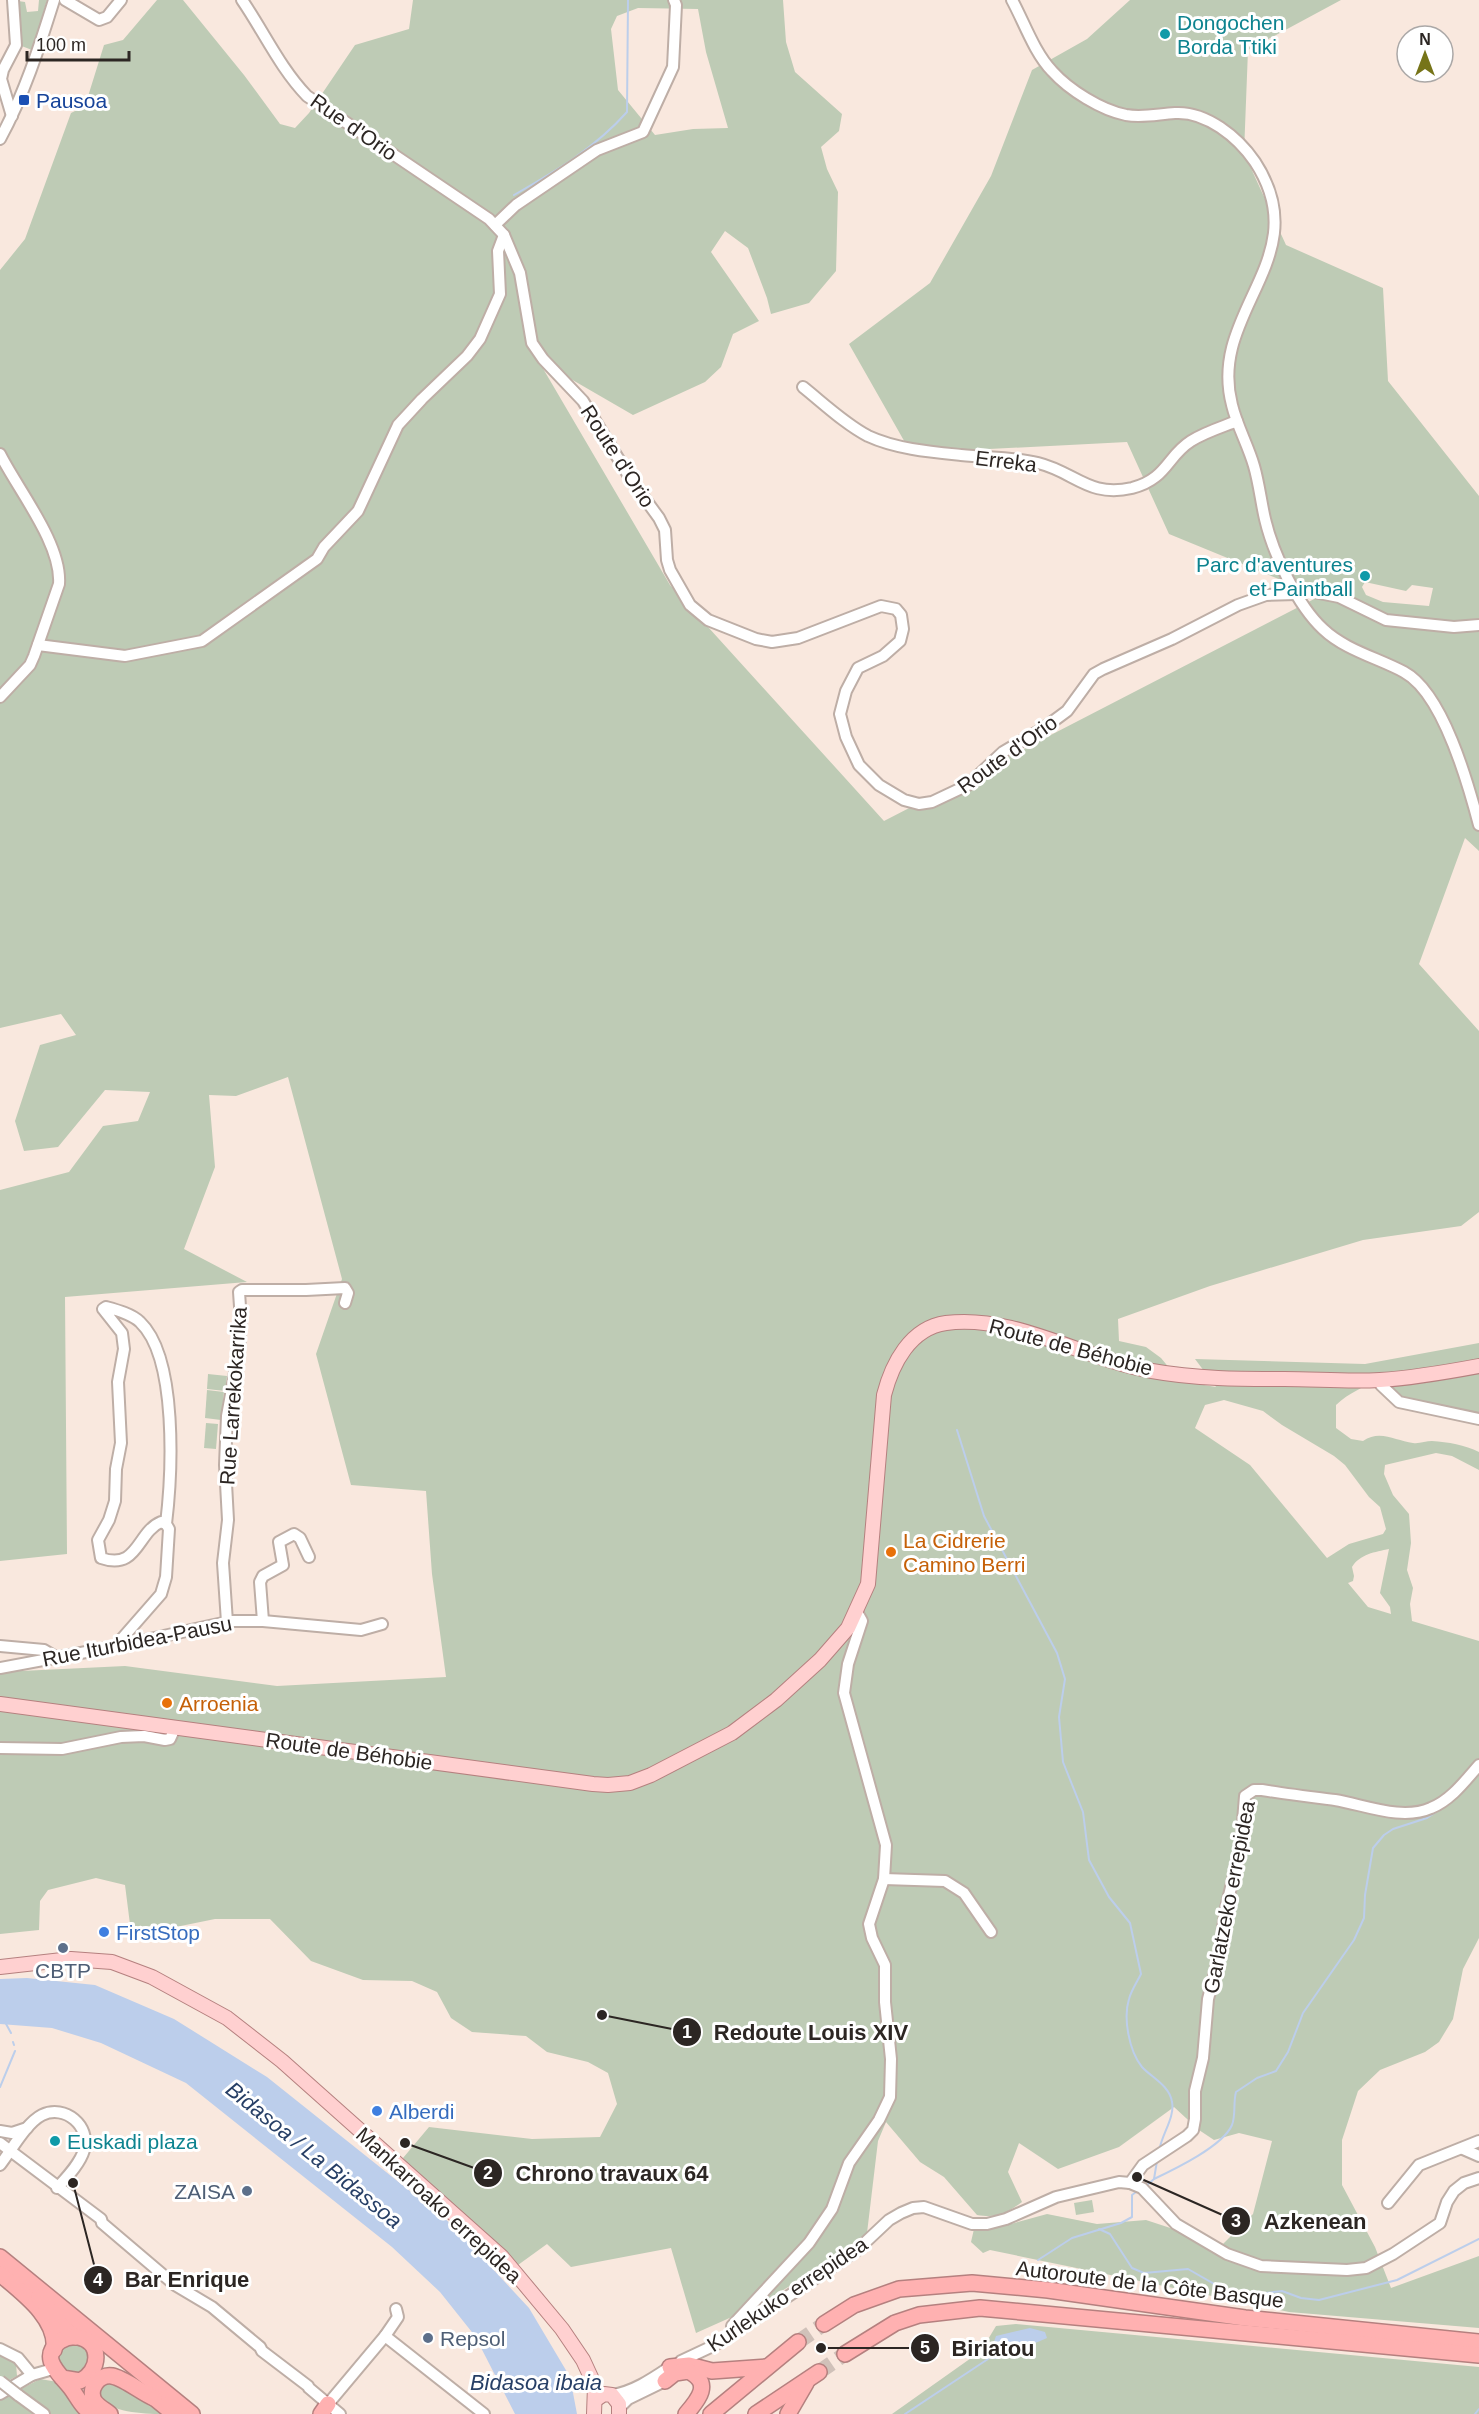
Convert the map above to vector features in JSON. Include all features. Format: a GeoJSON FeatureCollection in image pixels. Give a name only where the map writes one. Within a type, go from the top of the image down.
{"type":"FeatureCollection","features":[{"type":"Feature","properties":{"kind":"highway"},"geometry":{"type":"LineString","coordinates":[[0,2257],[192,2414]]}},
{"type":"Feature","properties":{"kind":"highway"},"geometry":{"type":"LineString","coordinates":[[0,2262],[32,2290],[61,2325],[75,2337],[86,2340],[93,2348],[136,2368]]}},
{"type":"Feature","properties":{"kind":"highway"},"geometry":{"type":"LineString","coordinates":[[0,2274],[28,2299],[43,2317],[53,2335],[54,2350]]}},
{"type":"Feature","properties":{"kind":"highway","name":"Autoroute de la Côte Basque"},"geometry":{"type":"LineString","coordinates":[[824,2324],[854,2305],[899,2289],[972,2283],[1055,2291],[1245,2318],[1479,2342]]}},
{"type":"Feature","properties":{"kind":"highway","name":"Autoroute de la Côte Basque"},"geometry":{"type":"LineString","coordinates":[[845,2354],[895,2323],[919,2314],[980,2307],[1479,2355]]}},
{"type":"Feature","properties":{"kind":"highway"},"geometry":{"type":"LineString","coordinates":[[75,2337],[61,2341],[52,2356],[58,2374],[84,2407],[94,2414]]}},
{"type":"Feature","properties":{"kind":"highway"},"geometry":{"type":"LineString","coordinates":[[711,2414],[798,2342]]}},
{"type":"Feature","properties":{"kind":"highway"},"geometry":{"type":"LineString","coordinates":[[93,2348],[96,2359],[84,2391],[86,2400],[96,2408],[110,2414]]}},
{"type":"Feature","properties":{"kind":"highway"},"geometry":{"type":"LineString","coordinates":[[670,2371],[689,2365],[712,2371],[767,2367]]}},
{"type":"Feature","properties":{"kind":"highway"},"geometry":{"type":"LineString","coordinates":[[58,2374],[74,2382],[106,2370],[120,2373],[174,2414]]}},
{"type":"Feature","properties":{"kind":"highway"},"geometry":{"type":"LineString","coordinates":[[670,2371],[675,2373],[688,2371],[701,2384],[700,2397],[686,2414]]}},
{"type":"Feature","properties":{"kind":"highway"},"geometry":{"type":"LineString","coordinates":[[756,2414],[814,2376],[788,2414]]}},
{"type":"Feature","properties":{"kind":"highway"},"geometry":{"type":"LineString","coordinates":[[110,2414],[96,2403],[92,2393],[95,2383],[104,2377],[115,2377],[154,2398]]}},
{"type":"Feature","properties":{"kind":"main road","name":"Route de Béhobie"},"geometry":{"type":"LineString","coordinates":[[0,1704],[608,1785],[630,1783],[651,1776],[692,1755],[728,1731],[772,1696],[816,1656],[857,1612],[868,1584],[884,1395],[891,1371],[900,1353],[918,1335],[943,1324],[976,1322],[1004,1327],[1160,1372],[1201,1378],[1380,1380],[1479,1366]]}},
{"type":"Feature","properties":{"kind":"main road","name":"Mankarroako errepidea"},"geometry":{"type":"LineString","coordinates":[[0,1967],[71,1959],[112,1962],[152,1977],[227,2018],[282,2061],[502,2257],[566,2334],[594,2381],[602,2401]]}},
{"type":"Feature","properties":{"kind":"main road"},"geometry":{"type":"LineString","coordinates":[[602,2401],[618,2400],[619,2411]]}},
{"type":"Feature","properties":{"kind":"street"},"geometry":{"type":"LineString","coordinates":[[12,116],[1,79],[3,70],[16,45],[13,0]]}},
{"type":"Feature","properties":{"kind":"street"},"geometry":{"type":"LineString","coordinates":[[0,139],[32,68],[54,0]]}},
{"type":"Feature","properties":{"kind":"street"},"geometry":{"type":"LineString","coordinates":[[65,0],[99,20],[107,17],[122,0]]}},
{"type":"Feature","properties":{"kind":"street","name":"Rue d'Orio"},"geometry":{"type":"LineString","coordinates":[[242,0],[265,33],[290,78],[307,96],[495,225]]}},
{"type":"Feature","properties":{"kind":"street"},"geometry":{"type":"LineString","coordinates":[[495,225],[516,205],[597,150],[643,132],[673,67],[676,5],[674,0]]}},
{"type":"Feature","properties":{"kind":"street"},"geometry":{"type":"LineString","coordinates":[[1012,0],[1051,71],[1072,88],[1097,104],[1124,114],[1195,115],[1218,126],[1238,142],[1262,174],[1270,192],[1275,228],[1270,257],[1237,330],[1230,355],[1229,394],[1254,465],[1265,521],[1296,594],[1322,629],[1341,643],[1407,674],[1423,686],[1438,709],[1479,825]]}},
{"type":"Feature","properties":{"kind":"street","name":"Route d'Orio"},"geometry":{"type":"LineString","coordinates":[[495,225],[504,235],[520,273],[532,343],[543,359],[583,401],[632,481],[659,518],[665,530],[670,570],[690,605],[708,620],[756,639],[772,642],[798,638],[881,606],[896,609],[901,615],[903,629],[900,641],[883,656],[858,668],[846,691],[840,714],[846,737],[859,765],[879,785],[904,800],[919,804],[932,802],[968,785],[1003,752],[1044,728],[1067,711],[1094,674],[1172,639],[1238,605],[1266,595],[1296,594]]}},
{"type":"Feature","properties":{"kind":"street"},"geometry":{"type":"LineString","coordinates":[[38,645],[125,656],[202,641],[317,559],[324,547],[358,511],[398,425],[467,356],[480,339],[500,294],[498,251],[504,235]]}},
{"type":"Feature","properties":{"kind":"street","name":"Erreka"},"geometry":{"type":"LineString","coordinates":[[803,387],[867,435],[881,441],[899,446],[961,455],[1039,463],[1097,489],[1130,488],[1143,485],[1157,477],[1191,441],[1237,421]]}},
{"type":"Feature","properties":{"kind":"street"},"geometry":{"type":"LineString","coordinates":[[0,454],[42,529],[58,567],[59,584],[30,665],[0,697]]}},
{"type":"Feature","properties":{"kind":"street"},"geometry":{"type":"LineString","coordinates":[[1296,594],[1304,590],[1340,597],[1386,620],[1454,627],[1479,625]]}},
{"type":"Feature","properties":{"kind":"street","name":"Rue Larrekokarrika"},"geometry":{"type":"LineString","coordinates":[[227,1622],[223,1563],[228,1520],[225,1465],[227,1416],[242,1321],[239,1292],[242,1290],[345,1288],[348,1293],[345,1303]]}},
{"type":"Feature","properties":{"kind":"street"},"geometry":{"type":"LineString","coordinates":[[118,1646],[161,1594],[166,1576],[169,1529],[166,1524],[172,1458],[161,1357],[153,1338],[139,1321],[106,1307],[103,1309],[122,1333],[124,1349],[118,1382],[120,1443],[115,1501],[110,1520],[98,1540],[101,1558],[112,1562],[129,1557],[154,1525],[161,1522],[166,1524]]}},
{"type":"Feature","properties":{"kind":"street"},"geometry":{"type":"LineString","coordinates":[[1380,1380],[1381,1385],[1399,1402],[1479,1419]]}},
{"type":"Feature","properties":{"kind":"street"},"geometry":{"type":"LineString","coordinates":[[263,1621],[260,1582],[264,1576],[283,1565],[279,1542],[294,1534],[300,1538],[309,1557]]}},
{"type":"Feature","properties":{"kind":"street"},"geometry":{"type":"LineString","coordinates":[[733,2332],[732,2326],[738,2317],[752,2307],[782,2274],[809,2243],[826,2218],[832,2209],[849,2163],[879,2120],[890,2097],[891,2059],[885,2002],[885,1965],[872,1938],[869,1924],[884,1879],[886,1845],[844,1693],[848,1664],[862,1621],[857,1612]]}},
{"type":"Feature","properties":{"kind":"street","name":"Rue Iturbidea-Pausu"},"geometry":{"type":"LineString","coordinates":[[0,1668],[54,1656],[118,1646],[227,1622],[263,1621],[361,1630],[382,1624]]}},
{"type":"Feature","properties":{"kind":"street"},"geometry":{"type":"LineString","coordinates":[[0,1646],[44,1650],[54,1656]]}},
{"type":"Feature","properties":{"kind":"street"},"geometry":{"type":"LineString","coordinates":[[0,1748],[62,1749],[122,1737],[144,1736],[165,1740],[170,1739],[175,1728]]}},
{"type":"Feature","properties":{"kind":"street","name":"Garlatzeko errepidea"},"geometry":{"type":"LineString","coordinates":[[1130,2183],[1143,2165],[1193,2130],[1196,2119],[1195,2091],[1203,2058],[1208,1999],[1241,1846],[1245,1796],[1254,1790],[1262,1790],[1398,1812],[1419,1812],[1445,1800],[1479,1765]]}},
{"type":"Feature","properties":{"kind":"street"},"geometry":{"type":"LineString","coordinates":[[884,1879],[945,1881],[964,1893],[991,1932]]}},
{"type":"Feature","properties":{"kind":"street"},"geometry":{"type":"LineString","coordinates":[[0,2165],[30,2126],[43,2115],[58,2112],[72,2118],[82,2130],[85,2145],[82,2155],[61,2191]]}},
{"type":"Feature","properties":{"kind":"street"},"geometry":{"type":"LineString","coordinates":[[0,2131],[17,2132],[30,2126]]}},
{"type":"Feature","properties":{"kind":"street"},"geometry":{"type":"LineString","coordinates":[[1388,2203],[1419,2165],[1479,2141]]}},
{"type":"Feature","properties":{"kind":"street"},"geometry":{"type":"LineString","coordinates":[[0,2143],[98,2223],[102,2223],[129,2242],[178,2281],[183,2288],[201,2302],[212,2307],[289,2373],[293,2373],[308,2385],[330,2411],[398,2317],[396,2309]]}},
{"type":"Feature","properties":{"kind":"street"},"geometry":{"type":"LineString","coordinates":[[1463,2149],[1479,2156]]}},
{"type":"Feature","properties":{"kind":"street"},"geometry":{"type":"LineString","coordinates":[[1130,2183],[1142,2188],[1157,2207],[1176,2224],[1227,2254],[1261,2266],[1347,2270],[1366,2268],[1440,2223],[1447,2202],[1454,2191],[1464,2183],[1479,2178]]}},
{"type":"Feature","properties":{"kind":"street","name":"Kurlekuko errepidea"},"geometry":{"type":"LineString","coordinates":[[670,2371],[694,2353],[715,2345],[849,2256],[889,2220],[913,2208],[933,2208],[972,2224],[987,2224],[1006,2219],[1056,2197],[1119,2182],[1130,2183]]}},
{"type":"Feature","properties":{"kind":"street"},"geometry":{"type":"LineString","coordinates":[[385,2336],[484,2414]]}},
{"type":"Feature","properties":{"kind":"street"},"geometry":{"type":"LineString","coordinates":[[0,2349],[18,2358],[32,2375]]}},
{"type":"Feature","properties":{"kind":"street"},"geometry":{"type":"LineString","coordinates":[[602,2401],[670,2371]]}},
{"type":"Feature","properties":{"kind":"street"},"geometry":{"type":"LineString","coordinates":[[619,2411],[628,2399],[670,2371]]}},
{"type":"Feature","properties":{"kind":"street"},"geometry":{"type":"LineString","coordinates":[[0,2394],[32,2375],[58,2374]]}},
{"type":"Feature","properties":{"kind":"street"},"geometry":{"type":"LineString","coordinates":[[0,2381],[44,2414]]}},
{"type":"Feature","properties":{"kind":"green space"},"geometry":{"type":"Polygon","coordinates":[[[39,0],[47,0],[32,50],[19,45],[21,28],[18,1],[25,2],[27,12],[38,11],[39,0]]]}},
{"type":"Feature","properties":{"kind":"green space"},"geometry":{"type":"Polygon","coordinates":[[[157,0],[183,0],[244,75],[280,124],[295,128],[309,113],[355,45],[409,29],[413,0],[783,0],[786,42],[795,72],[842,114],[839,131],[821,147],[827,169],[838,192],[836,271],[809,303],[771,314],[748,248],[725,231],[711,252],[759,321],[733,334],[721,367],[705,382],[633,415],[538,360],[670,585],[884,821],[1320,596],[1169,534],[1127,442],[911,453],[849,344],[930,283],[991,176],[1032,70],[1087,39],[1130,0],[1341,0],[1248,50],[1244,153],[1286,245],[1383,288],[1388,381],[1479,496],[1479,851],[1465,838],[1419,964],[1479,1031],[1479,1212],[1461,1226],[1363,1240],[1210,1286],[1118,1319],[1119,1341],[1146,1347],[1161,1358],[1180,1381],[1216,1387],[1195,1359],[1365,1364],[1479,1343],[1479,1415],[1402,1399],[1377,1379],[1336,1405],[1336,1428],[1351,1439],[1363,1441],[1382,1436],[1413,1443],[1438,1441],[1479,1452],[1479,1470],[1452,1456],[1436,1453],[1385,1465],[1384,1474],[1393,1495],[1409,1514],[1411,1543],[1407,1570],[1413,1588],[1410,1604],[1412,1621],[1479,1641],[1479,1938],[1463,1969],[1453,2019],[1439,2042],[1425,2052],[1380,2070],[1358,2091],[1342,2140],[1342,2185],[1375,2247],[1391,2288],[1479,2256],[1479,2328],[1289,2312],[990,2250],[983,2253],[971,2242],[974,2229],[1010,2222],[1011,2224],[1047,2214],[1097,2224],[1146,2220],[1222,2245],[1253,2214],[1272,2141],[1239,2133],[1214,2140],[1199,2130],[1174,2107],[1119,2147],[1058,2169],[1019,2143],[1008,2172],[1022,2202],[1006,2212],[990,2216],[977,2215],[944,2177],[920,2162],[886,2122],[878,2141],[867,2233],[829,2261],[763,2303],[696,2333],[671,2248],[571,2267],[547,2244],[518,2265],[414,2171],[403,2158],[429,2127],[532,2139],[600,2137],[617,2104],[608,2073],[588,2062],[547,2052],[526,2036],[472,2032],[451,2018],[437,1992],[412,1981],[363,1980],[311,1961],[270,1919],[215,1919],[161,1930],[132,1940],[125,1885],[96,1878],[48,1890],[40,1901],[39,1930],[0,1934],[0,1672],[125,1666],[277,1686],[446,1677],[432,1574],[426,1491],[351,1485],[316,1354],[342,1279],[288,1077],[236,1096],[209,1095],[215,1167],[184,1249],[247,1282],[65,1297],[67,1554],[0,1561],[0,1190],[69,1172],[103,1126],[138,1121],[150,1092],[105,1090],[58,1147],[24,1151],[15,1121],[40,1045],[76,1035],[61,1014],[0,1028],[0,270],[25,239],[71,113],[85,106],[104,45],[123,40],[157,0]],[[638,8],[617,16],[611,29],[618,90],[655,135],[693,129],[728,128],[706,52],[698,9],[638,8]],[[1365,582],[1362,587],[1366,595],[1383,602],[1429,606],[1433,588],[1412,585],[1406,591],[1365,582]],[[1224,1400],[1205,1405],[1195,1428],[1250,1465],[1327,1558],[1349,1544],[1383,1534],[1386,1529],[1380,1507],[1369,1497],[1345,1465],[1334,1456],[1263,1411],[1224,1400]],[[1389,1549],[1368,1554],[1352,1567],[1353,1581],[1348,1583],[1368,1607],[1391,1614],[1390,1607],[1380,1593],[1389,1549]]]}},
{"type":"Feature","properties":{"kind":"green space"},"geometry":{"type":"Polygon","coordinates":[[[208,1374],[227,1376],[225,1391],[207,1389],[208,1374]]]}},
{"type":"Feature","properties":{"kind":"green space"},"geometry":{"type":"Polygon","coordinates":[[[207,1390],[224,1392],[221,1420],[205,1418],[207,1390]]]}},
{"type":"Feature","properties":{"kind":"green space"},"geometry":{"type":"Polygon","coordinates":[[[206,1423],[218,1424],[216,1449],[204,1448],[206,1423]]]}},
{"type":"Feature","properties":{"kind":"green space"},"geometry":{"type":"Polygon","coordinates":[[[1092,2200],[1094,2212],[1076,2215],[1074,2203],[1092,2200]]]}},
{"type":"Feature","properties":{"kind":"green space"},"geometry":{"type":"Polygon","coordinates":[[[1016,2324],[1479,2367],[1479,2414],[892,2414],[981,2351],[996,2326],[1016,2324]]]}},
{"type":"Feature","properties":{"kind":"green space"},"geometry":{"type":"Polygon","coordinates":[[[74,2343],[85,2348],[90,2359],[85,2370],[74,2375],[63,2370],[58,2359],[63,2348],[74,2343]]]}},
{"type":"Feature","properties":{"kind":"green space"},"geometry":{"type":"Polygon","coordinates":[[[0,2356],[16,2364],[17,2376],[0,2385],[0,2356]]]}},
{"type":"Feature","properties":{"kind":"green space"},"geometry":{"type":"Polygon","coordinates":[[[40,2379],[58,2382],[84,2414],[0,2414],[0,2400],[40,2379]]]}},
{"type":"Feature","properties":{"kind":"green space"},"geometry":{"type":"Polygon","coordinates":[[[111,2382],[163,2414],[127,2411],[103,2402],[96,2397],[98,2385],[111,2382]]]}},
{"type":"Feature","properties":{"kind":"water","name":"Bidasoa ibaia"},"geometry":{"type":"Polygon","coordinates":[[[27,1978],[95,1985],[174,2019],[267,2077],[450,2223],[529,2308],[570,2377],[577,2414],[515,2414],[475,2336],[440,2292],[392,2247],[186,2083],[101,2043],[52,2028],[0,2024],[0,1979],[27,1978]]]}},
{"type":"Feature","properties":{"kind":"water"},"geometry":{"type":"Polygon","coordinates":[[[1030,2328],[1045,2332],[1047,2338],[998,2359],[988,2359],[996,2336],[1030,2328]]]}},
{"type":"Feature","properties":{"kind":"waterway"},"geometry":{"type":"LineString","coordinates":[[514,195],[560,168],[588,148],[627,112],[628,0]]}},
{"type":"Feature","properties":{"kind":"waterway"},"geometry":{"type":"LineString","coordinates":[[957,1430],[984,1516],[1057,1653],[1065,1679],[1059,1717],[1063,1762],[1083,1812],[1089,1860],[1109,1897],[1130,1923],[1141,1974],[1127,2007],[1128,2034],[1137,2060],[1171,2096],[1170,2119],[1160,2147]]}},
{"type":"Feature","properties":{"kind":"waterway"},"geometry":{"type":"LineString","coordinates":[[1473,1780],[1479,1774]]}},
{"type":"Feature","properties":{"kind":"waterway"},"geometry":{"type":"LineString","coordinates":[[1154,2179],[1198,2156],[1219,2141],[1232,2125],[1236,2092],[1257,2078],[1276,2071],[1288,2052],[1303,2013],[1354,1940],[1364,1918],[1365,1895],[1373,1848],[1384,1835],[1393,1829],[1427,1818],[1439,1810]]}},
{"type":"Feature","properties":{"kind":"waterway"},"geometry":{"type":"LineString","coordinates":[[5,2022],[11,2033]]}},
{"type":"Feature","properties":{"kind":"waterway"},"geometry":{"type":"LineString","coordinates":[[0,2087],[15,2051]]}},
{"type":"Feature","properties":{"kind":"waterway"},"geometry":{"type":"LineString","coordinates":[[1147,2185],[1154,2179],[1157,2161]]}},
{"type":"Feature","properties":{"kind":"waterway"},"geometry":{"type":"LineString","coordinates":[[1038,2260],[1072,2238],[1121,2223],[1132,2217],[1132,2195],[1136,2192]]}},
{"type":"Feature","properties":{"kind":"waterway"},"geometry":{"type":"LineString","coordinates":[[1099,2229],[1110,2234],[1132,2268],[1144,2273],[1188,2269],[1223,2289],[1250,2295],[1282,2291],[1301,2298],[1319,2300],[1397,2280],[1479,2239]]}},
{"type":"Feature","properties":{"kind":"waterway"},"geometry":{"type":"LineString","coordinates":[[905,2414],[988,2359]]}},
{"type":"Feature","properties":{"kind":"waterway"},"geometry":{"type":"LineString","coordinates":[[1475,2414],[1479,2409]]}},
{"type":"Feature","properties":{"kind":"tunnel"},"geometry":{"type":"LineString","coordinates":[[798,2342],[824,2324]]}},
{"type":"Feature","properties":{"kind":"tunnel"},"geometry":{"type":"LineString","coordinates":[[819,2372],[845,2354]]}},
{"type":"Feature","properties":{"kind":"place","name":"Dongochen Borda Ttiki"},"geometry":{"type":"Point","coordinates":[1165,34]}},
{"type":"Feature","properties":{"kind":"place","name":"Pausoa"},"geometry":{"type":"Point","coordinates":[24,100]}},
{"type":"Feature","properties":{"kind":"place","name":"Parc d'aventures et Paintball"},"geometry":{"type":"Point","coordinates":[1365,576]}},
{"type":"Feature","properties":{"kind":"place","name":"La Cidrerie Camino Berri"},"geometry":{"type":"Point","coordinates":[891,1552]}},
{"type":"Feature","properties":{"kind":"place","name":"Arroenia"},"geometry":{"type":"Point","coordinates":[167,1703]}},
{"type":"Feature","properties":{"kind":"place","name":"FirstStop"},"geometry":{"type":"Point","coordinates":[104,1932]}},
{"type":"Feature","properties":{"kind":"place","name":"CBTP"},"geometry":{"type":"Point","coordinates":[63,1948]}},
{"type":"Feature","properties":{"kind":"place","name":"Redoute Louis XIV"},"geometry":{"type":"Point","coordinates":[602,2015]}},
{"type":"Feature","properties":{"kind":"place","name":"Alberdi"},"geometry":{"type":"Point","coordinates":[377,2111]}},
{"type":"Feature","properties":{"kind":"place","name":"Euskadi plaza"},"geometry":{"type":"Point","coordinates":[55,2141]}},
{"type":"Feature","properties":{"kind":"place","name":"Chrono travaux 64"},"geometry":{"type":"Point","coordinates":[405,2143]}},
{"type":"Feature","properties":{"kind":"place","name":"Azkenean"},"geometry":{"type":"Point","coordinates":[1137,2177]}},
{"type":"Feature","properties":{"kind":"place","name":"Bar Enrique"},"geometry":{"type":"Point","coordinates":[73,2183]}},
{"type":"Feature","properties":{"kind":"place","name":"ZAISA"},"geometry":{"type":"Point","coordinates":[247,2191]}},
{"type":"Feature","properties":{"kind":"place","name":"Repsol"},"geometry":{"type":"Point","coordinates":[428,2338]}},
{"type":"Feature","properties":{"kind":"place","name":"Biriatou"},"geometry":{"type":"Point","coordinates":[821,2348]}},
{"type":"Feature","properties":{"kind":"water label","name":"Bidasoa / La Bidassoa"},"geometry":{"type":"Point","coordinates":[314,2155]}}]}
